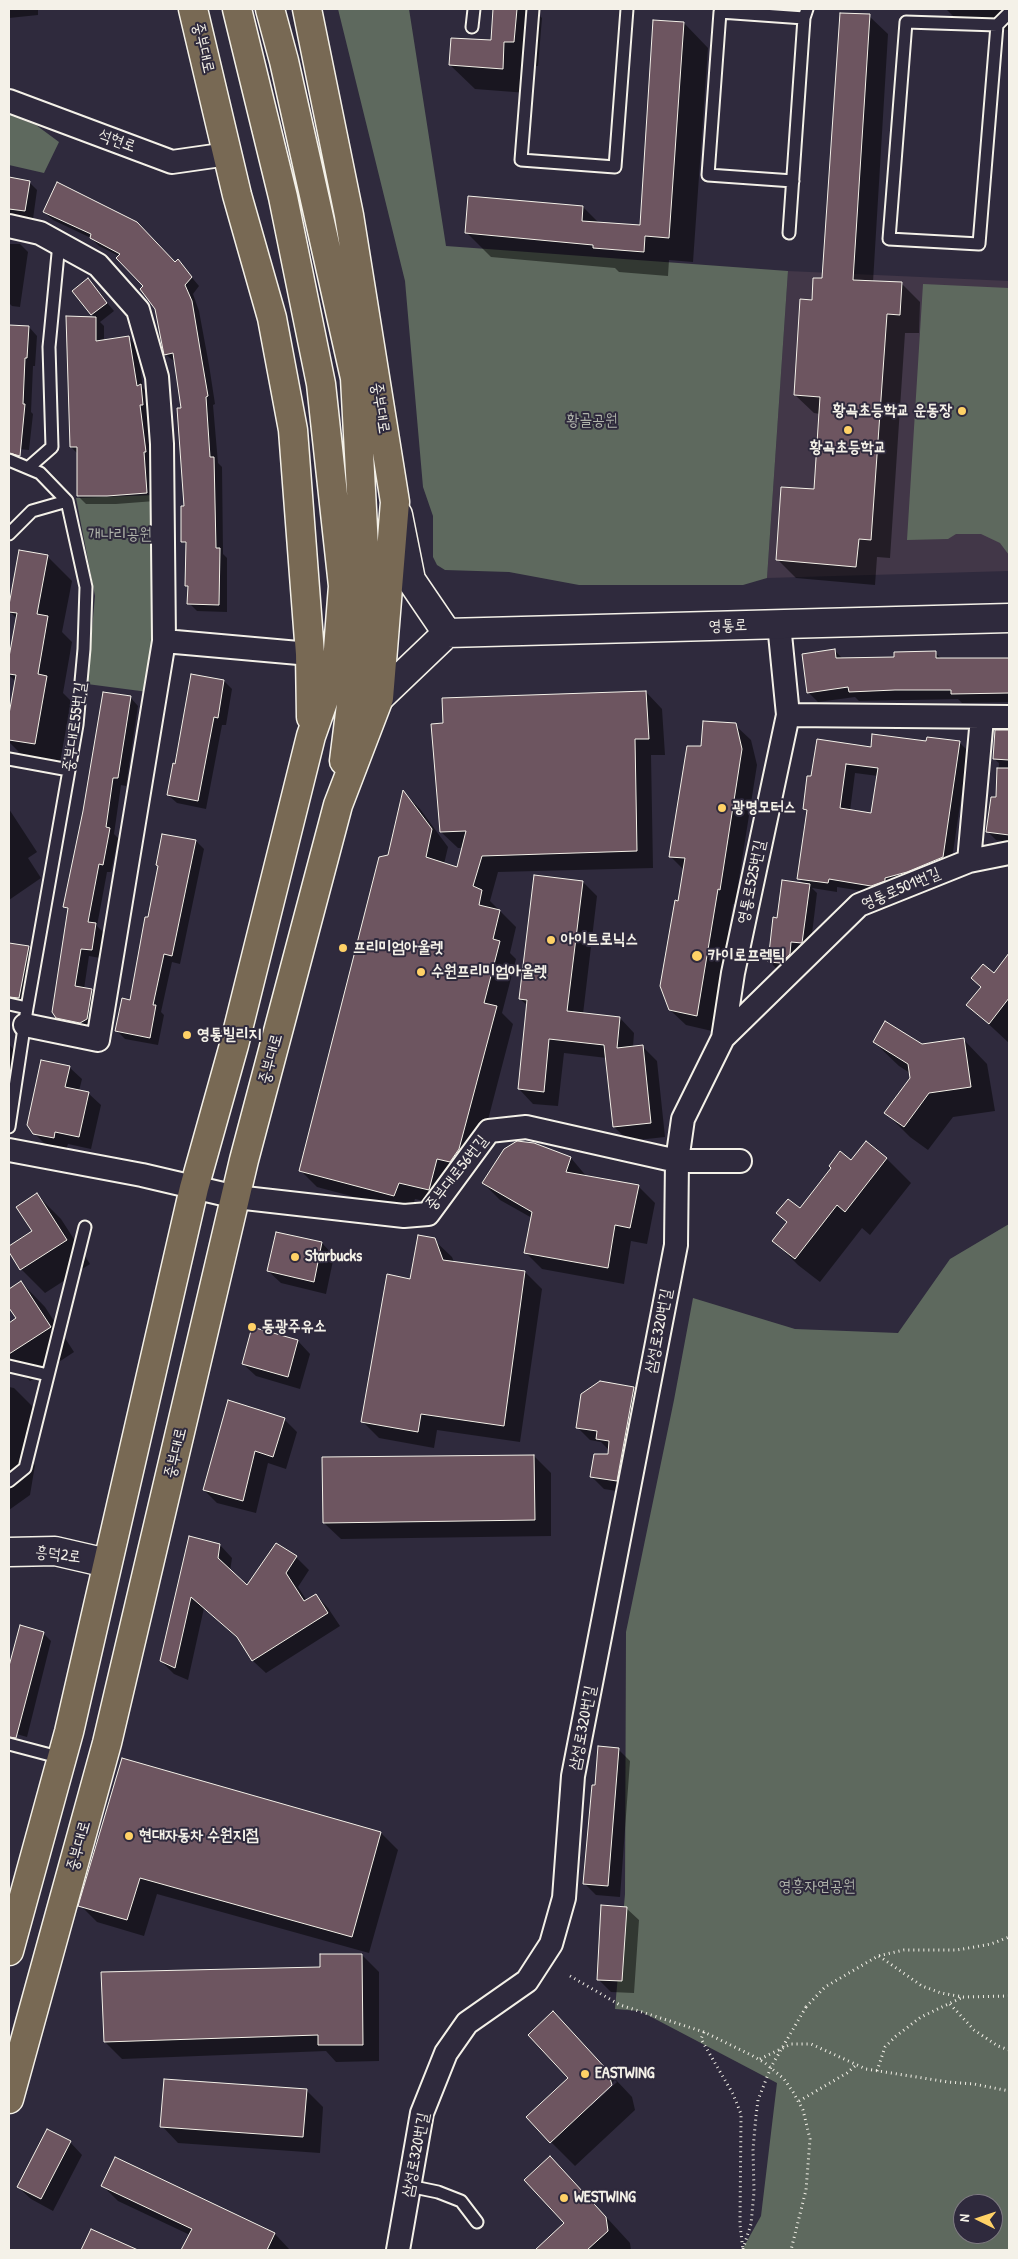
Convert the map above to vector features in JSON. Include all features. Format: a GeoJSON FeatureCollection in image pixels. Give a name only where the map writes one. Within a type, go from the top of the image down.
{"type":"FeatureCollection","features":[{"type":"Feature","properties":{"kind":"main road","name":"중부대로"},"geometry":{"type":"LineString","coordinates":[[193,9],[228,154],[272,318],[293,430],[310,654],[311,736]]}},
{"type":"Feature","properties":{"kind":"main road","name":"중부대로"},"geometry":{"type":"LineString","coordinates":[[9,1951],[62,1758],[194,1188],[234,1045],[311,736],[337,662],[343,586],[321,384],[282,197],[237,9]]}},
{"type":"Feature","properties":{"kind":"main road","name":"중부대로"},"geometry":{"type":"LineString","coordinates":[[270,9],[284,61],[355,378],[366,586],[338,805]]}},
{"type":"Feature","properties":{"kind":"main road","name":"중부대로"},"geometry":{"type":"LineString","coordinates":[[9,2099],[107,1743],[236,1197],[338,805],[379,698],[395,502],[349,215],[307,9]]}},
{"type":"Feature","properties":{"kind":"main road"},"geometry":{"type":"LineString","coordinates":[[234,1045],[272,1055]]}},
{"type":"Feature","properties":{"kind":"main road"},"geometry":{"type":"LineString","coordinates":[[174,1280],[214,1290]]}},
{"type":"Feature","properties":{"kind":"street","name":"석현로"},"geometry":{"type":"LineString","coordinates":[[9,101],[172,162],[228,154]]}},
{"type":"Feature","properties":{"kind":"street"},"geometry":{"type":"LineString","coordinates":[[9,226],[40,233],[98,265],[138,310],[157,377],[162,444],[164,641],[98,1040],[26,1016]]}},
{"type":"Feature","properties":{"kind":"street"},"geometry":{"type":"LineString","coordinates":[[379,698],[447,633],[411,580],[395,502]]}},
{"type":"Feature","properties":{"kind":"street","name":"영통로"},"geometry":{"type":"LineString","coordinates":[[447,633],[1009,618]]}},
{"type":"Feature","properties":{"kind":"street","name":"영통로525번길"},"geometry":{"type":"LineString","coordinates":[[676,1161],[683,1120],[723,1038],[733,973],[788,715],[779,624]]}},
{"type":"Feature","properties":{"kind":"street"},"geometry":{"type":"LineString","coordinates":[[164,641],[310,654]]}},
{"type":"Feature","properties":{"kind":"street"},"geometry":{"type":"LineString","coordinates":[[788,715],[1009,717]]}},
{"type":"Feature","properties":{"kind":"street"},"geometry":{"type":"LineString","coordinates":[[969,861],[982,718]]}},
{"type":"Feature","properties":{"kind":"street","name":"영통로501번길"},"geometry":{"type":"LineString","coordinates":[[723,1038],[859,905],[969,861],[1009,853]]}},
{"type":"Feature","properties":{"kind":"street","name":"중부대로56번길"},"geometry":{"type":"LineString","coordinates":[[9,1150],[142,1175],[236,1197],[404,1216],[428,1214],[489,1131],[526,1127],[676,1161],[740,1160]]}},
{"type":"Feature","properties":{"kind":"street","name":"삼성로320번길"},"geometry":{"type":"LineString","coordinates":[[398,2250],[422,2113],[446,2053],[467,2023],[527,1981],[551,1944],[564,1898],[573,1776],[676,1245],[676,1161]]}},
{"type":"Feature","properties":{"kind":"street","name":"흥덕2로"},"geometry":{"type":"LineString","coordinates":[[9,1552],[55,1551],[107,1563]]}},
{"type":"Feature","properties":{"kind":"lane"},"geometry":{"type":"LineString","coordinates":[[472,27],[474,9]]}},
{"type":"Feature","properties":{"kind":"lane"},"geometry":{"type":"LineString","coordinates":[[533,9],[520,160],[615,167],[627,9]]}},
{"type":"Feature","properties":{"kind":"lane"},"geometry":{"type":"LineString","coordinates":[[789,233],[793,181],[805,13],[720,12],[708,175],[793,181]]}},
{"type":"Feature","properties":{"kind":"lane"},"geometry":{"type":"LineString","coordinates":[[997,25],[906,22],[889,239],[979,244],[997,25],[1009,12]]}},
{"type":"Feature","properties":{"kind":"lane"},"geometry":{"type":"LineString","coordinates":[[28,468],[52,447],[49,347],[59,243]]}},
{"type":"Feature","properties":{"kind":"lane"},"geometry":{"type":"LineString","coordinates":[[9,460],[40,473],[67,501],[32,511],[9,534]]}},
{"type":"Feature","properties":{"kind":"lane","name":"중부대로55번길"},"geometry":{"type":"LineString","coordinates":[[9,1127],[26,1016],[78,716],[84,649],[86,587],[67,501]]}},
{"type":"Feature","properties":{"kind":"lane"},"geometry":{"type":"LineString","coordinates":[[9,759],[70,770]]}},
{"type":"Feature","properties":{"kind":"lane"},"geometry":{"type":"LineString","coordinates":[[9,1004],[26,1016]]}},
{"type":"Feature","properties":{"kind":"lane"},"geometry":{"type":"LineString","coordinates":[[9,1480],[25,1468],[85,1227]]}},
{"type":"Feature","properties":{"kind":"lane"},"geometry":{"type":"LineString","coordinates":[[9,1366],[48,1375]]}},
{"type":"Feature","properties":{"kind":"lane"},"geometry":{"type":"LineString","coordinates":[[9,1744],[62,1758]]}},
{"type":"Feature","properties":{"kind":"lane"},"geometry":{"type":"LineString","coordinates":[[409,2186],[438,2192],[461,2202],[477,2222]]}},
{"type":"Feature","properties":{"kind":"path"},"geometry":{"type":"LineString","coordinates":[[743,2250],[750,2224],[754,2192],[753,2149],[758,2100],[771,2067],[806,2007],[825,1987],[878,1956],[904,1950],[957,1950],[991,1944],[1009,1937]]}},
{"type":"Feature","properties":{"kind":"path"},"geometry":{"type":"LineString","coordinates":[[878,1956],[922,1986],[941,1993],[963,1997],[1009,1996]]}},
{"type":"Feature","properties":{"kind":"path"},"geometry":{"type":"LineString","coordinates":[[570,1976],[620,2004],[704,2032],[760,2059],[776,2070],[799,2101],[808,2124],[810,2156],[806,2190],[790,2250]]}},
{"type":"Feature","properties":{"kind":"path"},"geometry":{"type":"LineString","coordinates":[[877,2071],[885,2047],[896,2036],[921,2017],[963,1997]]}},
{"type":"Feature","properties":{"kind":"path"},"geometry":{"type":"LineString","coordinates":[[950,2004],[974,2030],[991,2042],[1009,2050]]}},
{"type":"Feature","properties":{"kind":"path"},"geometry":{"type":"LineString","coordinates":[[704,2032],[700,2039],[738,2105],[740,2114],[740,2225],[743,2250]]}},
{"type":"Feature","properties":{"kind":"path"},"geometry":{"type":"LineString","coordinates":[[760,2059],[782,2047],[799,2043],[811,2044],[829,2051],[855,2066],[877,2071],[982,2085],[1009,2091]]}},
{"type":"Feature","properties":{"kind":"path"},"geometry":{"type":"LineString","coordinates":[[799,2101],[855,2066]]}},
{"type":"Feature","properties":{"kind":"shaded area","name":"황곡초등학교"},"geometry":{"type":"Polygon","coordinates":[[[788,271],[1009,281],[1009,571],[767,578],[788,271]]]}},
{"type":"Feature","properties":{"kind":"green space","name":"황골공원"},"geometry":{"type":"Polygon","coordinates":[[[338,9],[409,9],[446,246],[788,271],[767,578],[743,585],[579,585],[509,572],[445,570],[437,565],[433,557],[433,516],[423,487],[405,281],[338,9]]]}},
{"type":"Feature","properties":{"kind":"green space"},"geometry":{"type":"Polygon","coordinates":[[[9,115],[36,125],[59,142],[44,173],[9,165],[9,115]]]}},
{"type":"Feature","properties":{"kind":"green space","name":"황곡초등학교 운동장"},"geometry":{"type":"Polygon","coordinates":[[[923,284],[1009,288],[1009,555],[1000,543],[981,534],[956,534],[948,539],[907,540],[923,284]]]}},
{"type":"Feature","properties":{"kind":"green space","name":"개나리공원"},"geometry":{"type":"Polygon","coordinates":[[[155,495],[158,641],[148,692],[87,684],[95,596],[76,498],[155,495]]]}},
{"type":"Feature","properties":{"kind":"green space","name":"영흥자연공원"},"geometry":{"type":"Polygon","coordinates":[[[1009,1224],[1009,2250],[742,2250],[761,2216],[777,2083],[640,2011],[615,2009],[625,1894],[626,1632],[693,1298],[795,1329],[898,1333],[950,1259],[1009,1224]]]}},
{"type":"Feature","properties":{"kind":"building"},"geometry":{"type":"Polygon","coordinates":[[[493,9],[517,9],[514,42],[504,42],[503,69],[449,65],[451,38],[491,40],[493,9]]]}},
{"type":"Feature","properties":{"kind":"building","name":"황곡초등학교"},"geometry":{"type":"Polygon","coordinates":[[[840,13],[870,14],[853,280],[902,282],[900,315],[887,314],[871,540],[859,539],[856,567],[776,560],[781,487],[814,489],[820,397],[794,395],[800,299],[812,300],[813,278],[822,278],[840,13]]]}},
{"type":"Feature","properties":{"kind":"building"},"geometry":{"type":"Polygon","coordinates":[[[653,20],[684,22],[669,238],[645,236],[644,252],[593,248],[593,245],[465,233],[468,196],[583,206],[582,221],[640,225],[653,20]]]}},
{"type":"Feature","properties":{"kind":"building"},"geometry":{"type":"Polygon","coordinates":[[[9,177],[30,181],[25,211],[9,209],[9,177]]]}},
{"type":"Feature","properties":{"kind":"building"},"geometry":{"type":"Polygon","coordinates":[[[57,182],[137,222],[175,262],[178,259],[192,277],[185,285],[192,301],[208,396],[206,397],[210,457],[214,457],[216,548],[220,548],[219,605],[187,604],[188,586],[185,586],[186,542],[181,542],[181,506],[184,506],[177,408],[181,408],[173,353],[164,355],[155,309],[140,289],[143,286],[116,258],[120,254],[90,238],[91,234],[43,212],[57,182]]]}},
{"type":"Feature","properties":{"kind":"building"},"geometry":{"type":"Polygon","coordinates":[[[88,278],[107,303],[91,315],[72,291],[88,278]]]}},
{"type":"Feature","properties":{"kind":"building"},"geometry":{"type":"Polygon","coordinates":[[[66,316],[96,317],[96,341],[129,336],[137,386],[141,384],[143,405],[140,405],[146,452],[144,452],[147,493],[77,496],[77,447],[70,447],[66,316]]]}},
{"type":"Feature","properties":{"kind":"building"},"geometry":{"type":"Polygon","coordinates":[[[9,325],[29,326],[27,358],[25,358],[23,404],[25,404],[20,456],[9,453],[9,325]]]}},
{"type":"Feature","properties":{"kind":"building"},"geometry":{"type":"Polygon","coordinates":[[[19,550],[48,555],[37,614],[48,616],[38,674],[47,676],[35,744],[9,740],[9,714],[16,675],[9,674],[9,657],[17,613],[9,612],[9,605],[19,550]]]}},
{"type":"Feature","properties":{"kind":"building"},"geometry":{"type":"Polygon","coordinates":[[[835,649],[836,658],[894,657],[894,652],[936,651],[936,658],[1009,658],[1009,693],[951,694],[951,690],[849,692],[848,687],[807,693],[802,654],[835,649]]]}},
{"type":"Feature","properties":{"kind":"building"},"geometry":{"type":"Polygon","coordinates":[[[191,674],[224,680],[218,718],[214,717],[198,801],[167,795],[173,763],[175,764],[191,674]]]}},
{"type":"Feature","properties":{"kind":"building","name":"수원프리미엄아울렛"},"geometry":{"type":"Polygon","coordinates":[[[646,691],[649,739],[635,739],[637,851],[482,856],[473,886],[482,890],[479,905],[500,910],[493,939],[500,941],[484,1003],[497,1006],[459,1149],[450,1162],[437,1159],[429,1190],[399,1183],[394,1196],[299,1171],[379,857],[388,855],[403,790],[432,829],[426,857],[457,867],[466,831],[440,832],[431,724],[443,723],[442,698],[646,691]]]}},
{"type":"Feature","properties":{"kind":"building"},"geometry":{"type":"Polygon","coordinates":[[[103,692],[131,696],[118,778],[113,778],[106,827],[110,828],[103,865],[99,864],[88,922],[96,923],[92,950],[81,949],[75,986],[92,989],[87,1019],[80,1023],[56,1018],[52,1012],[68,908],[63,907],[83,811],[103,692]]]}},
{"type":"Feature","properties":{"kind":"building"},"geometry":{"type":"Polygon","coordinates":[[[703,721],[736,723],[742,749],[720,890],[718,889],[697,1016],[669,1010],[660,986],[675,900],[678,901],[685,858],[669,857],[687,746],[701,746],[703,721]]]}},
{"type":"Feature","properties":{"kind":"building"},"geometry":{"type":"Polygon","coordinates":[[[995,730],[1009,730],[1009,760],[993,759],[995,730]]]}},
{"type":"Feature","properties":{"kind":"building"},"geometry":{"type":"Polygon","coordinates":[[[872,734],[926,741],[927,737],[960,741],[943,857],[907,872],[885,878],[885,881],[871,886],[829,879],[828,883],[797,879],[807,810],[803,809],[807,776],[811,776],[817,739],[871,747],[872,734]],[[846,764],[840,808],[871,813],[878,768],[846,764]]]}},
{"type":"Feature","properties":{"kind":"building"},"geometry":{"type":"Polygon","coordinates":[[[997,768],[1009,768],[1009,835],[986,832],[991,797],[996,797],[997,768]]]}},
{"type":"Feature","properties":{"kind":"building"},"geometry":{"type":"Polygon","coordinates":[[[162,834],[196,840],[172,956],[164,954],[153,1005],[156,1005],[150,1038],[115,1031],[122,998],[130,1000],[145,917],[148,917],[158,866],[156,865],[162,834]]]}},
{"type":"Feature","properties":{"kind":"building"},"geometry":{"type":"Polygon","coordinates":[[[534,875],[583,881],[567,1011],[620,1017],[617,1048],[643,1045],[651,1123],[613,1127],[604,1045],[549,1039],[544,1092],[518,1089],[527,1000],[519,999],[534,875]]]}},
{"type":"Feature","properties":{"kind":"building"},"geometry":{"type":"Polygon","coordinates":[[[782,880],[810,884],[802,943],[791,942],[790,954],[781,963],[768,962],[773,917],[777,918],[782,880]]]}},
{"type":"Feature","properties":{"kind":"building"},"geometry":{"type":"Polygon","coordinates":[[[9,943],[29,946],[19,998],[9,997],[9,943]]]}},
{"type":"Feature","properties":{"kind":"building"},"geometry":{"type":"Polygon","coordinates":[[[1009,953],[1009,998],[989,1024],[966,1005],[981,987],[971,978],[983,964],[994,973],[1009,953]]]}},
{"type":"Feature","properties":{"kind":"building"},"geometry":{"type":"Polygon","coordinates":[[[885,1021],[922,1044],[964,1038],[971,1087],[929,1093],[904,1127],[884,1113],[910,1078],[908,1064],[873,1042],[885,1021]]]}},
{"type":"Feature","properties":{"kind":"building"},"geometry":{"type":"Polygon","coordinates":[[[41,1060],[70,1066],[65,1087],[89,1092],[79,1137],[55,1132],[54,1138],[33,1134],[27,1125],[41,1060]]]}},
{"type":"Feature","properties":{"kind":"building"},"geometry":{"type":"Polygon","coordinates":[[[517,1141],[534,1143],[571,1157],[566,1172],[639,1185],[630,1228],[615,1225],[608,1268],[524,1253],[532,1212],[482,1183],[504,1149],[517,1141]]]}},
{"type":"Feature","properties":{"kind":"building"},"geometry":{"type":"Polygon","coordinates":[[[866,1141],[887,1158],[845,1212],[837,1205],[795,1259],[772,1241],[787,1222],[776,1213],[788,1199],[800,1208],[831,1168],[829,1166],[840,1151],[851,1160],[866,1141]]]}},
{"type":"Feature","properties":{"kind":"building"},"geometry":{"type":"Polygon","coordinates":[[[37,1193],[67,1240],[20,1270],[9,1252],[9,1246],[32,1231],[16,1207],[37,1193]]]}},
{"type":"Feature","properties":{"kind":"building","name":"Starbucks"},"geometry":{"type":"Polygon","coordinates":[[[276,1232],[322,1242],[314,1282],[267,1271],[276,1232]]]}},
{"type":"Feature","properties":{"kind":"building"},"geometry":{"type":"Polygon","coordinates":[[[418,1235],[435,1238],[443,1260],[525,1271],[504,1426],[421,1414],[418,1432],[361,1422],[387,1274],[410,1279],[418,1235]]]}},
{"type":"Feature","properties":{"kind":"building"},"geometry":{"type":"Polygon","coordinates":[[[21,1281],[51,1327],[9,1354],[9,1323],[16,1318],[9,1308],[9,1289],[21,1281]]]}},
{"type":"Feature","properties":{"kind":"building"},"geometry":{"type":"Polygon","coordinates":[[[252,1327],[298,1340],[288,1377],[242,1364],[252,1327]]]}},
{"type":"Feature","properties":{"kind":"building"},"geometry":{"type":"Polygon","coordinates":[[[600,1381],[634,1387],[617,1481],[590,1477],[594,1454],[608,1454],[609,1441],[596,1439],[597,1431],[576,1428],[581,1394],[600,1381]]]}},
{"type":"Feature","properties":{"kind":"building"},"geometry":{"type":"Polygon","coordinates":[[[228,1400],[285,1418],[273,1457],[255,1451],[243,1501],[203,1490],[228,1400]]]}},
{"type":"Feature","properties":{"kind":"building"},"geometry":{"type":"Polygon","coordinates":[[[534,1455],[535,1520],[323,1523],[322,1457],[534,1455]]]}},
{"type":"Feature","properties":{"kind":"building"},"geometry":{"type":"Polygon","coordinates":[[[189,1536],[220,1544],[218,1558],[247,1585],[276,1543],[297,1556],[286,1573],[304,1601],[316,1594],[328,1613],[252,1661],[237,1637],[191,1597],[175,1668],[160,1661],[189,1536]]]}},
{"type":"Feature","properties":{"kind":"building"},"geometry":{"type":"Polygon","coordinates":[[[20,1625],[44,1632],[16,1738],[9,1737],[9,1666],[20,1625]]]}},
{"type":"Feature","properties":{"kind":"building"},"geometry":{"type":"Polygon","coordinates":[[[598,1746],[619,1748],[608,1886],[583,1884],[592,1785],[595,1785],[598,1746]]]}},
{"type":"Feature","properties":{"kind":"building"},"geometry":{"type":"Polygon","coordinates":[[[122,1758],[381,1832],[352,1937],[140,1878],[127,1920],[78,1906],[122,1758]]]}},
{"type":"Feature","properties":{"kind":"building"},"geometry":{"type":"Polygon","coordinates":[[[601,1905],[627,1907],[622,1981],[597,1980],[601,1905]]]}},
{"type":"Feature","properties":{"kind":"building"},"geometry":{"type":"Polygon","coordinates":[[[320,1954],[362,1954],[363,2045],[318,2045],[318,2035],[104,2042],[101,1972],[320,1967],[320,1954]]]}},
{"type":"Feature","properties":{"kind":"building","name":"EASTWING"},"geometry":{"type":"Polygon","coordinates":[[[553,2011],[608,2071],[612,2085],[550,2143],[526,2117],[568,2078],[528,2035],[553,2011]]]}},
{"type":"Feature","properties":{"kind":"building"},"geometry":{"type":"Polygon","coordinates":[[[164,2079],[307,2089],[303,2137],[160,2127],[164,2079]]]}},
{"type":"Feature","properties":{"kind":"building"},"geometry":{"type":"Polygon","coordinates":[[[47,2129],[71,2141],[41,2199],[17,2187],[47,2129]]]}},
{"type":"Feature","properties":{"kind":"building","name":"WESTWING"},"geometry":{"type":"Polygon","coordinates":[[[550,2156],[606,2217],[608,2231],[587,2250],[535,2250],[564,2223],[524,2180],[550,2156]]]}},
{"type":"Feature","properties":{"kind":"building"},"geometry":{"type":"Polygon","coordinates":[[[115,2157],[275,2233],[267,2250],[181,2250],[192,2229],[101,2186],[115,2157]]]}},
{"type":"Feature","properties":{"kind":"building"},"geometry":{"type":"Polygon","coordinates":[[[91,2229],[138,2250],[81,2250],[91,2229]]]}},
{"type":"Feature","properties":{"kind":"place","name":"황곡초등학교 운동장"},"geometry":{"type":"Point","coordinates":[962,411]}},
{"type":"Feature","properties":{"kind":"place","name":"황곡초등학교"},"geometry":{"type":"Point","coordinates":[848,430]}},
{"type":"Feature","properties":{"kind":"place","name":"광명모터스"},"geometry":{"type":"Point","coordinates":[722,808]}},
{"type":"Feature","properties":{"kind":"place","name":"아이트로닉스"},"geometry":{"type":"Point","coordinates":[551,940]}},
{"type":"Feature","properties":{"kind":"place","name":"프리미엄아울렛"},"geometry":{"type":"Point","coordinates":[343,948]}},
{"type":"Feature","properties":{"kind":"place","name":"카이로프렉틱"},"geometry":{"type":"Point","coordinates":[697,956]}},
{"type":"Feature","properties":{"kind":"place","name":"수원프리미엄아울렛"},"geometry":{"type":"Point","coordinates":[421,972]}},
{"type":"Feature","properties":{"kind":"place","name":"영통빌리지"},"geometry":{"type":"Point","coordinates":[187,1035]}},
{"type":"Feature","properties":{"kind":"place","name":"Starbucks"},"geometry":{"type":"Point","coordinates":[295,1257]}},
{"type":"Feature","properties":{"kind":"place","name":"동광주유소"},"geometry":{"type":"Point","coordinates":[252,1327]}},
{"type":"Feature","properties":{"kind":"place","name":"현대자동차 수원지점"},"geometry":{"type":"Point","coordinates":[129,1836]}},
{"type":"Feature","properties":{"kind":"place","name":"EASTWING"},"geometry":{"type":"Point","coordinates":[585,2074]}},
{"type":"Feature","properties":{"kind":"place","name":"WESTWING"},"geometry":{"type":"Point","coordinates":[564,2198]}}]}
